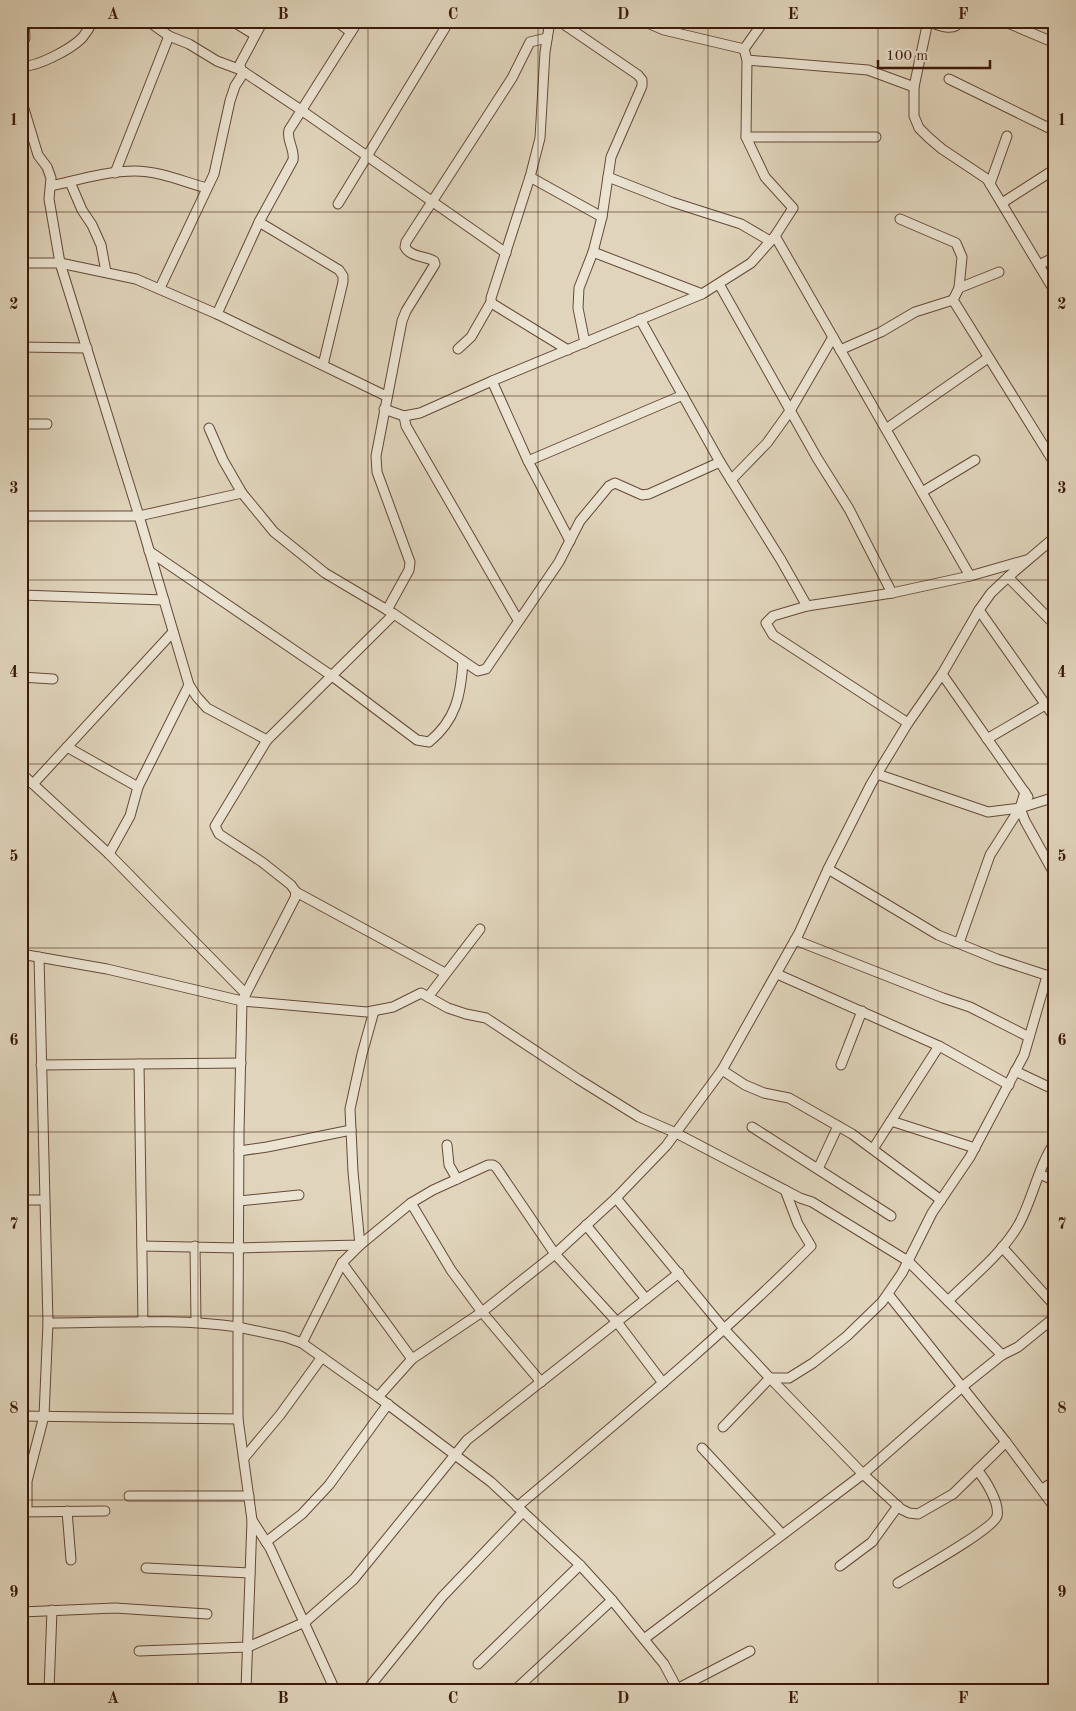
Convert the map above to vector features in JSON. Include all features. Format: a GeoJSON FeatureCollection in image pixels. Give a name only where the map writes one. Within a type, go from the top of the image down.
{"type":"FeatureCollection","features":[{"type":"Feature","properties":{"kind":"street"},"geometry":{"type":"LineString","coordinates":[[21,47],[25,38],[24,21]]}},
{"type":"Feature","properties":{"kind":"street"},"geometry":{"type":"LineString","coordinates":[[21,66],[34,66],[71,47],[81,38],[94,21]]}},
{"type":"Feature","properties":{"kind":"street"},"geometry":{"type":"LineString","coordinates":[[148,21],[169,36],[189,44],[217,61],[242,71],[506,253]]}},
{"type":"Feature","properties":{"kind":"street"},"geometry":{"type":"LineString","coordinates":[[232,21],[255,35]]}},
{"type":"Feature","properties":{"kind":"street"},"geometry":{"type":"LineString","coordinates":[[160,288],[214,174],[230,101],[242,71],[240,64],[263,21]]}},
{"type":"Feature","properties":{"kind":"street"},"geometry":{"type":"LineString","coordinates":[[336,21],[351,32]]}},
{"type":"Feature","properties":{"kind":"street"},"geometry":{"type":"LineString","coordinates":[[216,314],[259,222],[293,160],[294,154],[288,134],[301,110],[358,21]]}},
{"type":"Feature","properties":{"kind":"street"},"geometry":{"type":"LineString","coordinates":[[458,349],[472,337],[491,302],[530,177],[540,138],[545,52],[550,21]]}},
{"type":"Feature","properties":{"kind":"street"},"geometry":{"type":"LineString","coordinates":[[559,21],[638,75],[642,80],[642,86],[611,157],[602,218],[593,252],[579,288],[578,298],[585,343]]}},
{"type":"Feature","properties":{"kind":"street"},"geometry":{"type":"LineString","coordinates":[[643,21],[664,30],[744,49]]}},
{"type":"Feature","properties":{"kind":"street"},"geometry":{"type":"LineString","coordinates":[[744,49],[764,21]]}},
{"type":"Feature","properties":{"kind":"street"},"geometry":{"type":"LineString","coordinates":[[961,21],[959,25],[951,28],[927,21],[914,87],[914,116],[919,128],[928,138],[987,179],[1055,292]]}},
{"type":"Feature","properties":{"kind":"street"},"geometry":{"type":"LineString","coordinates":[[1003,21],[1055,43]]}},
{"type":"Feature","properties":{"kind":"street"},"geometry":{"type":"LineString","coordinates":[[338,204],[445,28]]}},
{"type":"Feature","properties":{"kind":"street"},"geometry":{"type":"LineString","coordinates":[[115,173],[169,36]]}},
{"type":"Feature","properties":{"kind":"street"},"geometry":{"type":"LineString","coordinates":[[445,973],[296,892],[291,884],[262,862],[219,834],[215,826],[267,740],[332,676],[390,612],[408,570],[410,562],[376,466],[386,396],[402,321],[406,311],[435,264],[430,259],[410,253],[405,247],[512,78],[530,42],[547,38]]}},
{"type":"Feature","properties":{"kind":"street"},"geometry":{"type":"LineString","coordinates":[[384,409],[404,416],[420,414],[492,381],[702,294],[751,263],[773,238],[793,208],[769,183],[746,137],[747,60],[744,49]]}},
{"type":"Feature","properties":{"kind":"street"},"geometry":{"type":"LineString","coordinates":[[747,60],[868,70],[914,87]]}},
{"type":"Feature","properties":{"kind":"street"},"geometry":{"type":"LineString","coordinates":[[948,79],[1055,131]]}},
{"type":"Feature","properties":{"kind":"street"},"geometry":{"type":"LineString","coordinates":[[21,99],[38,155],[47,167],[51,178],[49,199],[60,263],[139,516],[189,685],[207,708],[267,740]]}},
{"type":"Feature","properties":{"kind":"street"},"geometry":{"type":"LineString","coordinates":[[990,184],[1007,136]]}},
{"type":"Feature","properties":{"kind":"street"},"geometry":{"type":"LineString","coordinates":[[746,137],[876,137]]}},
{"type":"Feature","properties":{"kind":"street"},"geometry":{"type":"LineString","coordinates":[[1002,204],[1055,169]]}},
{"type":"Feature","properties":{"kind":"street"},"geometry":{"type":"LineString","coordinates":[[51,186],[115,173],[136,171],[159,174],[207,188]]}},
{"type":"Feature","properties":{"kind":"street"},"geometry":{"type":"LineString","coordinates":[[530,177],[602,218]]}},
{"type":"Feature","properties":{"kind":"street"},"geometry":{"type":"LineString","coordinates":[[608,177],[672,202],[741,224],[773,238],[833,337],[970,576]]}},
{"type":"Feature","properties":{"kind":"street"},"geometry":{"type":"LineString","coordinates":[[70,182],[82,210],[101,244],[106,272]]}},
{"type":"Feature","properties":{"kind":"street"},"geometry":{"type":"LineString","coordinates":[[840,350],[881,332],[915,312],[953,300],[959,288],[962,257],[956,243],[900,218]]}},
{"type":"Feature","properties":{"kind":"street"},"geometry":{"type":"LineString","coordinates":[[259,222],[339,270],[343,276],[322,365]]}},
{"type":"Feature","properties":{"kind":"street"},"geometry":{"type":"LineString","coordinates":[[593,252],[702,294]]}},
{"type":"Feature","properties":{"kind":"street"},"geometry":{"type":"LineString","coordinates":[[1039,265],[1055,257]]}},
{"type":"Feature","properties":{"kind":"street"},"geometry":{"type":"LineString","coordinates":[[21,263],[60,263],[136,279],[216,314],[386,396]]}},
{"type":"Feature","properties":{"kind":"street"},"geometry":{"type":"LineString","coordinates":[[959,288],[999,272]]}},
{"type":"Feature","properties":{"kind":"street"},"geometry":{"type":"LineString","coordinates":[[719,284],[790,411],[849,510],[892,593]]}},
{"type":"Feature","properties":{"kind":"street"},"geometry":{"type":"LineString","coordinates":[[953,300],[1055,464]]}},
{"type":"Feature","properties":{"kind":"street"},"geometry":{"type":"LineString","coordinates":[[491,302],[568,350]]}},
{"type":"Feature","properties":{"kind":"street"},"geometry":{"type":"LineString","coordinates":[[640,320],[720,462],[781,560],[807,606]]}},
{"type":"Feature","properties":{"kind":"street"},"geometry":{"type":"LineString","coordinates":[[731,480],[766,443],[790,411],[833,337]]}},
{"type":"Feature","properties":{"kind":"street"},"geometry":{"type":"LineString","coordinates":[[21,347],[87,348]]}},
{"type":"Feature","properties":{"kind":"street"},"geometry":{"type":"LineString","coordinates":[[886,429],[988,358]]}},
{"type":"Feature","properties":{"kind":"street"},"geometry":{"type":"LineString","coordinates":[[492,381],[528,461],[570,541]]}},
{"type":"Feature","properties":{"kind":"street"},"geometry":{"type":"LineString","coordinates":[[528,461],[683,395]]}},
{"type":"Feature","properties":{"kind":"street"},"geometry":{"type":"LineString","coordinates":[[404,416],[406,426],[518,620]]}},
{"type":"Feature","properties":{"kind":"street"},"geometry":{"type":"LineString","coordinates":[[21,424],[46,424]]}},
{"type":"Feature","properties":{"kind":"street"},"geometry":{"type":"LineString","coordinates":[[208,428],[223,460],[242,493],[274,532],[325,573],[390,612],[478,671],[486,669],[559,562],[580,521],[609,486],[615,483],[642,495],[649,494],[720,462]]}},
{"type":"Feature","properties":{"kind":"street"},"geometry":{"type":"LineString","coordinates":[[922,492],[975,460]]}},
{"type":"Feature","properties":{"kind":"street"},"geometry":{"type":"LineString","coordinates":[[21,516],[139,516],[242,493]]}},
{"type":"Feature","properties":{"kind":"street"},"geometry":{"type":"LineString","coordinates":[[378,1397],[412,1359],[482,1312],[555,1254],[616,1198],[666,1146],[722,1070],[795,940],[828,869],[877,774],[908,723],[942,674],[979,610],[991,593],[1055,536]]}},
{"type":"Feature","properties":{"kind":"street"},"geometry":{"type":"LineString","coordinates":[[149,550],[332,676],[417,740],[429,742],[439,734],[455,709],[462,686],[463,661]]}},
{"type":"Feature","properties":{"kind":"street"},"geometry":{"type":"LineString","coordinates":[[908,723],[773,635],[766,623],[772,616],[807,606],[892,593],[970,576],[1028,559]]}},
{"type":"Feature","properties":{"kind":"street"},"geometry":{"type":"LineString","coordinates":[[1008,577],[1055,625]]}},
{"type":"Feature","properties":{"kind":"street"},"geometry":{"type":"LineString","coordinates":[[21,595],[164,600]]}},
{"type":"Feature","properties":{"kind":"street"},"geometry":{"type":"LineString","coordinates":[[979,610],[1055,718]]}},
{"type":"Feature","properties":{"kind":"street"},"geometry":{"type":"LineString","coordinates":[[33,784],[173,632]]}},
{"type":"Feature","properties":{"kind":"street"},"geometry":{"type":"LineString","coordinates":[[942,674],[1033,804]]}},
{"type":"Feature","properties":{"kind":"street"},"geometry":{"type":"LineString","coordinates":[[21,677],[53,679]]}},
{"type":"Feature","properties":{"kind":"street"},"geometry":{"type":"LineString","coordinates":[[109,854],[130,816],[138,787],[189,685]]}},
{"type":"Feature","properties":{"kind":"street"},"geometry":{"type":"LineString","coordinates":[[988,739],[1045,705]]}},
{"type":"Feature","properties":{"kind":"street"},"geometry":{"type":"LineString","coordinates":[[67,747],[138,787]]}},
{"type":"Feature","properties":{"kind":"street"},"geometry":{"type":"LineString","coordinates":[[21,773],[109,854],[244,998]]}},
{"type":"Feature","properties":{"kind":"street"},"geometry":{"type":"LineString","coordinates":[[877,774],[988,812],[1020,808],[1055,797]]}},
{"type":"Feature","properties":{"kind":"street"},"geometry":{"type":"LineString","coordinates":[[959,943],[990,855],[1020,808],[1025,792]]}},
{"type":"Feature","properties":{"kind":"street"},"geometry":{"type":"LineString","coordinates":[[1020,808],[1024,821],[1055,875]]}},
{"type":"Feature","properties":{"kind":"street"},"geometry":{"type":"LineString","coordinates":[[723,1427],[770,1378],[789,1378],[813,1362],[847,1336],[888,1294],[932,1213],[975,1148],[1016,1071],[1024,1055],[1051,977],[938,935],[828,869]]}},
{"type":"Feature","properties":{"kind":"street"},"geometry":{"type":"LineString","coordinates":[[246,1690],[252,1520],[238,1419],[239,1151],[244,998],[296,892]]}},
{"type":"Feature","properties":{"kind":"street"},"geometry":{"type":"LineString","coordinates":[[428,997],[480,929]]}},
{"type":"Feature","properties":{"kind":"street"},"geometry":{"type":"LineString","coordinates":[[795,940],[926,992],[970,1006],[1029,1036]]}},
{"type":"Feature","properties":{"kind":"street"},"geometry":{"type":"LineString","coordinates":[[21,954],[244,998],[367,1012],[393,1007],[421,994],[448,1008],[486,1018],[578,1079],[640,1116],[812,1202],[908,1260],[1002,1355]]}},
{"type":"Feature","properties":{"kind":"street"},"geometry":{"type":"LineString","coordinates":[[39,957],[48,1323],[44,1416],[27,1481],[24,1512],[105,1511]]}},
{"type":"Feature","properties":{"kind":"street"},"geometry":{"type":"LineString","coordinates":[[776,974],[939,1046],[1008,1085]]}},
{"type":"Feature","properties":{"kind":"street"},"geometry":{"type":"LineString","coordinates":[[360,1245],[353,1172],[350,1109],[374,1011]]}},
{"type":"Feature","properties":{"kind":"street"},"geometry":{"type":"LineString","coordinates":[[841,1065],[862,1011]]}},
{"type":"Feature","properties":{"kind":"street"},"geometry":{"type":"LineString","coordinates":[[873,1150],[939,1046]]}},
{"type":"Feature","properties":{"kind":"street"},"geometry":{"type":"LineString","coordinates":[[139,1064],[143,1322]]}},
{"type":"Feature","properties":{"kind":"street"},"geometry":{"type":"LineString","coordinates":[[41,1065],[241,1064]]}},
{"type":"Feature","properties":{"kind":"street"},"geometry":{"type":"LineString","coordinates":[[722,1070],[745,1085],[764,1093],[789,1098],[838,1126],[941,1200]]}},
{"type":"Feature","properties":{"kind":"street"},"geometry":{"type":"LineString","coordinates":[[1016,1071],[1055,1090]]}},
{"type":"Feature","properties":{"kind":"street"},"geometry":{"type":"LineString","coordinates":[[891,1121],[975,1148]]}},
{"type":"Feature","properties":{"kind":"street"},"geometry":{"type":"LineString","coordinates":[[818,1169],[838,1126]]}},
{"type":"Feature","properties":{"kind":"street"},"geometry":{"type":"LineString","coordinates":[[752,1127],[890,1216]]}},
{"type":"Feature","properties":{"kind":"street"},"geometry":{"type":"LineString","coordinates":[[239,1151],[351,1130]]}},
{"type":"Feature","properties":{"kind":"street"},"geometry":{"type":"LineString","coordinates":[[948,1301],[1002,1247],[1018,1224],[1055,1142]]}},
{"type":"Feature","properties":{"kind":"street"},"geometry":{"type":"LineString","coordinates":[[447,1145],[449,1165],[457,1179]]}},
{"type":"Feature","properties":{"kind":"street"},"geometry":{"type":"LineString","coordinates":[[302,1343],[342,1263],[360,1245],[411,1204],[434,1190],[488,1165],[493,1165],[555,1254],[617,1322],[663,1383]]}},
{"type":"Feature","properties":{"kind":"street"},"geometry":{"type":"LineString","coordinates":[[1040,1174],[1055,1182]]}},
{"type":"Feature","properties":{"kind":"street"},"geometry":{"type":"LineString","coordinates":[[368,1690],[442,1597],[520,1509],[725,1330],[811,1246],[798,1224],[785,1190]]}},
{"type":"Feature","properties":{"kind":"street"},"geometry":{"type":"LineString","coordinates":[[239,1201],[300,1195]]}},
{"type":"Feature","properties":{"kind":"street"},"geometry":{"type":"LineString","coordinates":[[616,1198],[725,1330],[862,1474],[898,1506],[909,1513],[918,1514],[953,1494],[1006,1442]]}},
{"type":"Feature","properties":{"kind":"street"},"geometry":{"type":"LineString","coordinates":[[21,1200],[44,1200]]}},
{"type":"Feature","properties":{"kind":"street"},"geometry":{"type":"LineString","coordinates":[[411,1204],[451,1270],[482,1312],[541,1382]]}},
{"type":"Feature","properties":{"kind":"street"},"geometry":{"type":"LineString","coordinates":[[586,1225],[646,1299]]}},
{"type":"Feature","properties":{"kind":"street"},"geometry":{"type":"LineString","coordinates":[[142,1246],[238,1248],[360,1245]]}},
{"type":"Feature","properties":{"kind":"street"},"geometry":{"type":"LineString","coordinates":[[195,1246],[196,1322]]}},
{"type":"Feature","properties":{"kind":"street"},"geometry":{"type":"LineString","coordinates":[[1002,1247],[1055,1306]]}},
{"type":"Feature","properties":{"kind":"street"},"geometry":{"type":"LineString","coordinates":[[342,1263],[412,1359]]}},
{"type":"Feature","properties":{"kind":"street"},"geometry":{"type":"LineString","coordinates":[[139,1651],[248,1647],[306,1622],[354,1579],[467,1440],[679,1274]]}},
{"type":"Feature","properties":{"kind":"street"},"geometry":{"type":"LineString","coordinates":[[888,1294],[1006,1442],[1055,1508]]}},
{"type":"Feature","properties":{"kind":"street"},"geometry":{"type":"LineString","coordinates":[[644,1639],[862,1474],[962,1387],[1002,1355],[1018,1347],[1055,1316]]}},
{"type":"Feature","properties":{"kind":"street"},"geometry":{"type":"LineString","coordinates":[[48,1323],[196,1322],[238,1326],[302,1343],[388,1404],[491,1482],[580,1565],[612,1600],[664,1664],[677,1689],[750,1651]]}},
{"type":"Feature","properties":{"kind":"street"},"geometry":{"type":"LineString","coordinates":[[244,1458],[280,1416],[322,1357]]}},
{"type":"Feature","properties":{"kind":"street"},"geometry":{"type":"LineString","coordinates":[[266,1542],[302,1514],[329,1485],[388,1404]]}},
{"type":"Feature","properties":{"kind":"street"},"geometry":{"type":"LineString","coordinates":[[21,1416],[238,1419]]}},
{"type":"Feature","properties":{"kind":"street"},"geometry":{"type":"LineString","coordinates":[[702,1448],[782,1534]]}},
{"type":"Feature","properties":{"kind":"street"},"geometry":{"type":"LineString","coordinates":[[898,1583],[993,1523],[997,1516],[997,1508],[986,1481],[977,1470]]}},
{"type":"Feature","properties":{"kind":"street"},"geometry":{"type":"LineString","coordinates":[[1042,1489],[1055,1481]]}},
{"type":"Feature","properties":{"kind":"street"},"geometry":{"type":"LineString","coordinates":[[129,1496],[249,1496]]}},
{"type":"Feature","properties":{"kind":"street"},"geometry":{"type":"LineString","coordinates":[[840,1566],[872,1542],[898,1506]]}},
{"type":"Feature","properties":{"kind":"street"},"geometry":{"type":"LineString","coordinates":[[67,1511],[71,1560]]}},
{"type":"Feature","properties":{"kind":"street"},"geometry":{"type":"LineString","coordinates":[[252,1520],[266,1542],[306,1622],[335,1690]]}},
{"type":"Feature","properties":{"kind":"street"},"geometry":{"type":"LineString","coordinates":[[478,1664],[580,1565]]}},
{"type":"Feature","properties":{"kind":"street"},"geometry":{"type":"LineString","coordinates":[[146,1568],[250,1573]]}},
{"type":"Feature","properties":{"kind":"street"},"geometry":{"type":"LineString","coordinates":[[515,1690],[612,1600]]}},
{"type":"Feature","properties":{"kind":"street"},"geometry":{"type":"LineString","coordinates":[[21,1612],[115,1608],[207,1614]]}},
{"type":"Feature","properties":{"kind":"street"},"geometry":{"type":"LineString","coordinates":[[49,1690],[52,1610]]}}]}
